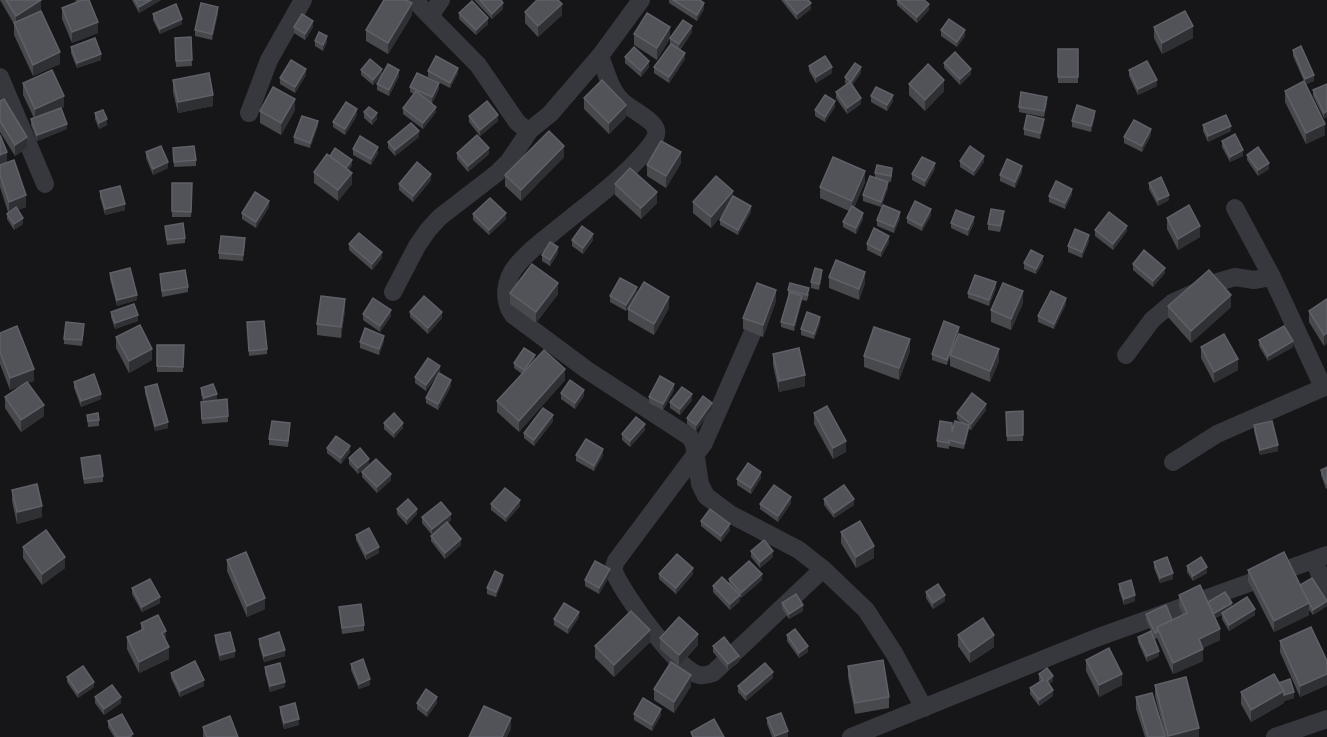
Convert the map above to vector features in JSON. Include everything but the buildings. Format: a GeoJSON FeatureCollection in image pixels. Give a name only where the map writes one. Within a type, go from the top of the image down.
{"type":"FeatureCollection","features":[{"type":"Feature","properties":{"kind":"street"},"geometry":{"type":"LineString","coordinates":[[249,113],[269,60],[303,0]]}},
{"type":"Feature","properties":{"kind":"street"},"geometry":{"type":"LineString","coordinates":[[414,0],[478,65],[518,122],[530,130]]}},
{"type":"Feature","properties":{"kind":"street"},"geometry":{"type":"LineString","coordinates":[[430,16],[441,0]]}},
{"type":"Feature","properties":{"kind":"street"},"geometry":{"type":"LineString","coordinates":[[393,292],[428,230],[440,217],[497,173],[525,140],[530,130],[550,114],[600,56],[640,0]]}},
{"type":"Feature","properties":{"kind":"street"},"geometry":{"type":"LineString","coordinates":[[600,56],[620,100],[654,125],[657,132],[655,138],[636,162],[536,246],[516,266],[509,280],[507,306],[513,315],[587,370],[690,437],[694,444],[700,484],[706,496],[730,514],[799,550],[823,568],[866,610],[894,653],[924,708]]}},
{"type":"Feature","properties":{"kind":"street"},"geometry":{"type":"LineString","coordinates":[[0,77],[45,184]]}},
{"type":"Feature","properties":{"kind":"street"},"geometry":{"type":"LineString","coordinates":[[1173,462],[1217,434],[1325,387],[1235,207]]}},
{"type":"Feature","properties":{"kind":"street"},"geometry":{"type":"LineString","coordinates":[[1126,355],[1152,320],[1172,303],[1218,282],[1235,277],[1254,280],[1272,277]]}},
{"type":"Feature","properties":{"kind":"street"},"geometry":{"type":"LineString","coordinates":[[766,302],[709,433],[696,456],[616,561],[615,574],[645,620],[669,651],[689,670],[699,675],[713,673],[823,568]]}},
{"type":"Feature","properties":{"kind":"street"},"geometry":{"type":"LineString","coordinates":[[851,737],[1096,638],[1321,558],[1327,592]]}},
{"type":"Feature","properties":{"kind":"street"},"geometry":{"type":"LineString","coordinates":[[1275,737],[1327,719]]}}]}
